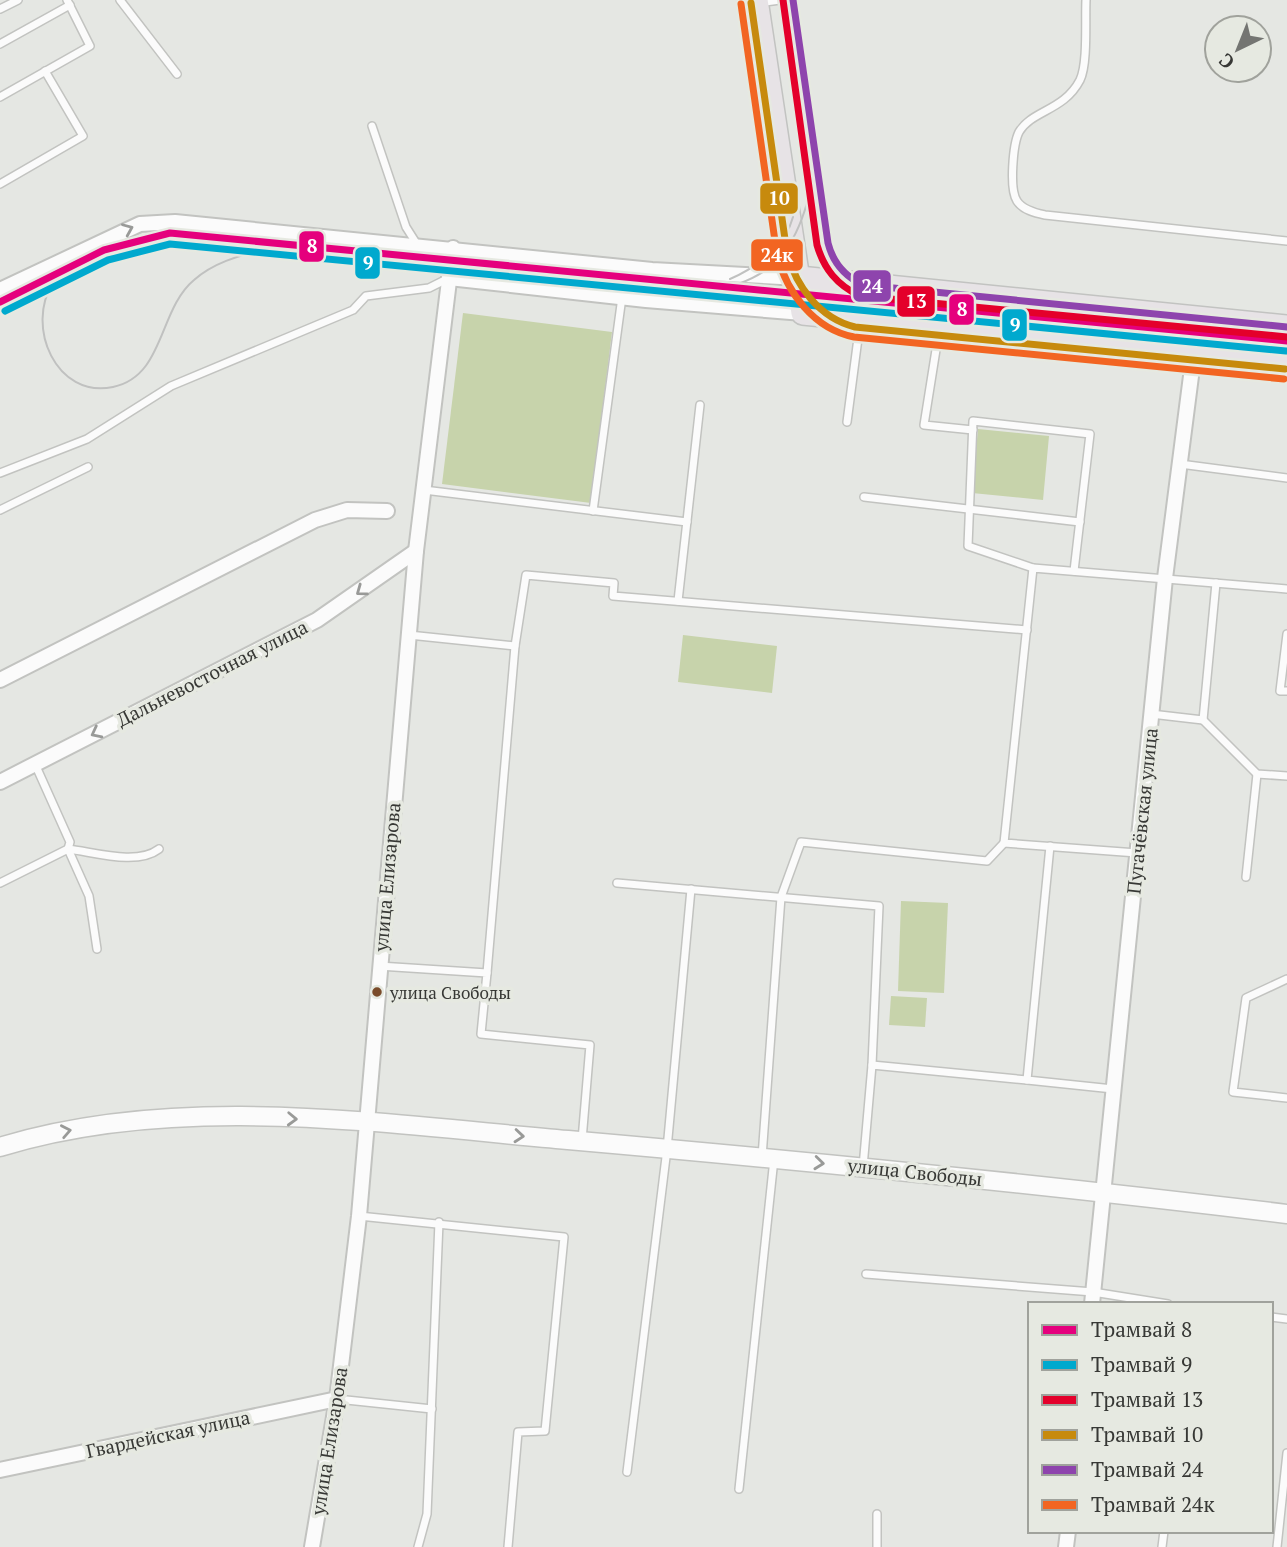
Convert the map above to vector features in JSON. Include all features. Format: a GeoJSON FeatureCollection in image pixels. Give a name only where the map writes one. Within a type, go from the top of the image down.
{"type":"FeatureCollection","features":[{"type":"Feature","properties":{"kind":"main road"},"geometry":{"type":"LineString","coordinates":[[764,1],[803,313],[1287,362]]}},
{"type":"Feature","properties":{"kind":"main road"},"geometry":{"type":"LineString","coordinates":[[799,278],[1287,327]]}},
{"type":"Feature","properties":{"kind":"street"},"geometry":{"type":"LineString","coordinates":[[0,290],[140,224],[175,222],[652,270],[799,278]]}},
{"type":"Feature","properties":{"kind":"street","name":"улица Елизарова"},"geometry":{"type":"LineString","coordinates":[[312,1547],[337,1399],[359,1216],[416,551],[453,248]]}},
{"type":"Feature","properties":{"kind":"street"},"geometry":{"type":"LineString","coordinates":[[449,278],[803,313]]}},
{"type":"Feature","properties":{"kind":"street","name":"Пугачёвская улица"},"geometry":{"type":"LineString","coordinates":[[1093,1298],[1165,578],[1191,376],[1192,318]]}},
{"type":"Feature","properties":{"kind":"street"},"geometry":{"type":"LineString","coordinates":[[0,680],[316,520],[347,510],[387,511]]}},
{"type":"Feature","properties":{"kind":"street","name":"Дальневосточная улица"},"geometry":{"type":"LineString","coordinates":[[0,782],[317,620],[416,551]]}},
{"type":"Feature","properties":{"kind":"street","name":"улица Свободы"},"geometry":{"type":"LineString","coordinates":[[0,1147],[33,1137],[118,1121],[170,1116],[365,1122],[863,1167],[1287,1213]]}},
{"type":"Feature","properties":{"kind":"street","name":"Гвардейская улица"},"geometry":{"type":"LineString","coordinates":[[0,1469],[337,1399]]}},
{"type":"Feature","properties":{"kind":"lane"},"geometry":{"type":"LineString","coordinates":[[0,9],[18,0]]}},
{"type":"Feature","properties":{"kind":"lane"},"geometry":{"type":"LineString","coordinates":[[120,0],[177,75]]}},
{"type":"Feature","properties":{"kind":"lane"},"geometry":{"type":"LineString","coordinates":[[1086,0],[1082,76],[1072,94],[1063,103],[1027,123],[1018,133],[1012,178],[1016,200],[1029,211],[1045,215],[1287,241]]}},
{"type":"Feature","properties":{"kind":"lane"},"geometry":{"type":"LineString","coordinates":[[0,44],[69,3],[90,46],[0,97]]}},
{"type":"Feature","properties":{"kind":"lane"},"geometry":{"type":"LineString","coordinates":[[0,184],[83,136],[45,71]]}},
{"type":"Feature","properties":{"kind":"lane"},"geometry":{"type":"LineString","coordinates":[[373,126],[406,227],[418,246]]}},
{"type":"Feature","properties":{"kind":"lane"},"geometry":{"type":"LineString","coordinates":[[0,473],[87,439],[171,386],[353,310],[366,296],[429,288],[449,278]]}},
{"type":"Feature","properties":{"kind":"lane"},"geometry":{"type":"LineString","coordinates":[[593,511],[622,297]]}},
{"type":"Feature","properties":{"kind":"lane"},"geometry":{"type":"LineString","coordinates":[[847,422],[860,319]]}},
{"type":"Feature","properties":{"kind":"lane"},"geometry":{"type":"LineString","coordinates":[[940,327],[924,425],[973,430]]}},
{"type":"Feature","properties":{"kind":"lane"},"geometry":{"type":"LineString","coordinates":[[678,601],[700,405]]}},
{"type":"Feature","properties":{"kind":"lane"},"geometry":{"type":"LineString","coordinates":[[1074,571],[1090,434],[973,421],[968,545],[1033,568],[1287,589]]}},
{"type":"Feature","properties":{"kind":"lane"},"geometry":{"type":"LineString","coordinates":[[1180,464],[1287,478]]}},
{"type":"Feature","properties":{"kind":"lane"},"geometry":{"type":"LineString","coordinates":[[0,510],[88,467]]}},
{"type":"Feature","properties":{"kind":"lane"},"geometry":{"type":"LineString","coordinates":[[423,490],[687,522]]}},
{"type":"Feature","properties":{"kind":"lane"},"geometry":{"type":"LineString","coordinates":[[864,497],[1080,522]]}},
{"type":"Feature","properties":{"kind":"lane"},"geometry":{"type":"LineString","coordinates":[[740,1489],[768,1158],[781,897],[801,842],[987,861],[1004,843],[1033,568]]}},
{"type":"Feature","properties":{"kind":"lane"},"geometry":{"type":"LineString","coordinates":[[582,1141],[590,1045],[481,1034],[515,646],[526,575],[614,583],[613,596],[1027,630]]}},
{"type":"Feature","properties":{"kind":"lane"},"geometry":{"type":"LineString","coordinates":[[1203,720],[1216,583]]}},
{"type":"Feature","properties":{"kind":"lane"},"geometry":{"type":"LineString","coordinates":[[408,634],[515,646]]}},
{"type":"Feature","properties":{"kind":"lane"},"geometry":{"type":"LineString","coordinates":[[1287,634],[1280,691],[1287,691]]}},
{"type":"Feature","properties":{"kind":"lane"},"geometry":{"type":"LineString","coordinates":[[1152,715],[1203,720],[1257,774],[1287,776]]}},
{"type":"Feature","properties":{"kind":"lane"},"geometry":{"type":"LineString","coordinates":[[35,764],[70,842],[68,849],[89,896],[97,950]]}},
{"type":"Feature","properties":{"kind":"lane"},"geometry":{"type":"LineString","coordinates":[[1246,877],[1257,774]]}},
{"type":"Feature","properties":{"kind":"lane"},"geometry":{"type":"LineString","coordinates":[[1004,843],[1138,853]]}},
{"type":"Feature","properties":{"kind":"lane"},"geometry":{"type":"LineString","coordinates":[[1027,1080],[1050,846]]}},
{"type":"Feature","properties":{"kind":"lane"},"geometry":{"type":"LineString","coordinates":[[0,883],[68,849],[141,857],[159,849]]}},
{"type":"Feature","properties":{"kind":"lane"},"geometry":{"type":"LineString","coordinates":[[617,883],[879,906],[872,1065],[863,1167]]}},
{"type":"Feature","properties":{"kind":"lane"},"geometry":{"type":"LineString","coordinates":[[627,1472],[667,1149],[691,890]]}},
{"type":"Feature","properties":{"kind":"lane"},"geometry":{"type":"LineString","coordinates":[[379,965],[487,973]]}},
{"type":"Feature","properties":{"kind":"lane"},"geometry":{"type":"LineString","coordinates":[[1287,979],[1246,998],[1233,1092],[1287,1098]]}},
{"type":"Feature","properties":{"kind":"lane"},"geometry":{"type":"LineString","coordinates":[[872,1065],[1114,1089]]}},
{"type":"Feature","properties":{"kind":"lane"},"geometry":{"type":"LineString","coordinates":[[359,1216],[439,1222],[564,1237],[545,1432],[518,1432],[508,1547]]}},
{"type":"Feature","properties":{"kind":"lane"},"geometry":{"type":"LineString","coordinates":[[418,1547],[427,1514],[439,1222]]}},
{"type":"Feature","properties":{"kind":"lane"},"geometry":{"type":"LineString","coordinates":[[866,1274],[1143,1302]]}},
{"type":"Feature","properties":{"kind":"lane"},"geometry":{"type":"LineString","coordinates":[[337,1399],[432,1409]]}},
{"type":"Feature","properties":{"kind":"lane"},"geometry":{"type":"LineString","coordinates":[[1277,1547],[1287,1453]]}},
{"type":"Feature","properties":{"kind":"lane"},"geometry":{"type":"LineString","coordinates":[[877,1514],[877,1547]]}},
{"type":"Feature","properties":{"kind":"green space"},"geometry":{"type":"Polygon","coordinates":[[[463,313],[612,332],[591,503],[442,484],[463,313]]]}},
{"type":"Feature","properties":{"kind":"green space"},"geometry":{"type":"Polygon","coordinates":[[[978,429],[1049,436],[1043,500],[972,493],[978,429]]]}},
{"type":"Feature","properties":{"kind":"green space"},"geometry":{"type":"Polygon","coordinates":[[[683,635],[777,646],[772,693],[678,682],[683,635]]]}},
{"type":"Feature","properties":{"kind":"green space"},"geometry":{"type":"Polygon","coordinates":[[[901,901],[948,903],[944,993],[898,991],[901,901]]]}},
{"type":"Feature","properties":{"kind":"green space"},"geometry":{"type":"Polygon","coordinates":[[[891,996],[927,998],[925,1027],[889,1025],[891,996]]]}},
{"type":"Feature","properties":{"kind":"tram line","name":"13"},"geometry":{"type":"LineString","coordinates":[[783,0],[817,245],[823,262],[832,275],[852,292],[860,296],[1287,337]]}},
{"type":"Feature","properties":{"kind":"tram line","name":"24"},"geometry":{"type":"LineString","coordinates":[[793,0],[828,243],[836,263],[850,277],[863,285],[1287,327]]}},
{"type":"Feature","properties":{"kind":"tram line","name":"10"},"geometry":{"type":"LineString","coordinates":[[751,3],[787,253],[803,289],[830,316],[855,327],[1285,369]]}},
{"type":"Feature","properties":{"kind":"tram line","name":"24к"},"geometry":{"type":"LineString","coordinates":[[741,4],[777,255],[795,296],[826,326],[854,337],[1284,379]]}},
{"type":"Feature","properties":{"kind":"tram line"},"geometry":{"type":"LineString","coordinates":[[708,292],[745,281],[773,264],[793,239],[807,203]]}},
{"type":"Feature","properties":{"kind":"tram line"},"geometry":{"type":"LineString","coordinates":[[730,279],[750,269],[769,254],[784,237],[793,217]]}},
{"type":"Feature","properties":{"kind":"tram line","name":"8"},"geometry":{"type":"LineString","coordinates":[[0,302],[104,250],[170,233],[1287,341]]}},
{"type":"Feature","properties":{"kind":"tram line","name":"9"},"geometry":{"type":"LineString","coordinates":[[5,311],[108,260],[170,244],[1286,351]]}},
{"type":"Feature","properties":{"kind":"tram line"},"geometry":{"type":"LineString","coordinates":[[73,265],[53,283],[45,300],[45,338],[51,356],[62,371],[76,382],[93,388],[113,387],[130,380],[143,370],[160,341],[173,308],[194,280],[218,265],[262,250]]}},
{"type":"Feature","properties":{"kind":"place","name":"улица Свободы"},"geometry":{"type":"Point","coordinates":[377,992]}}]}
